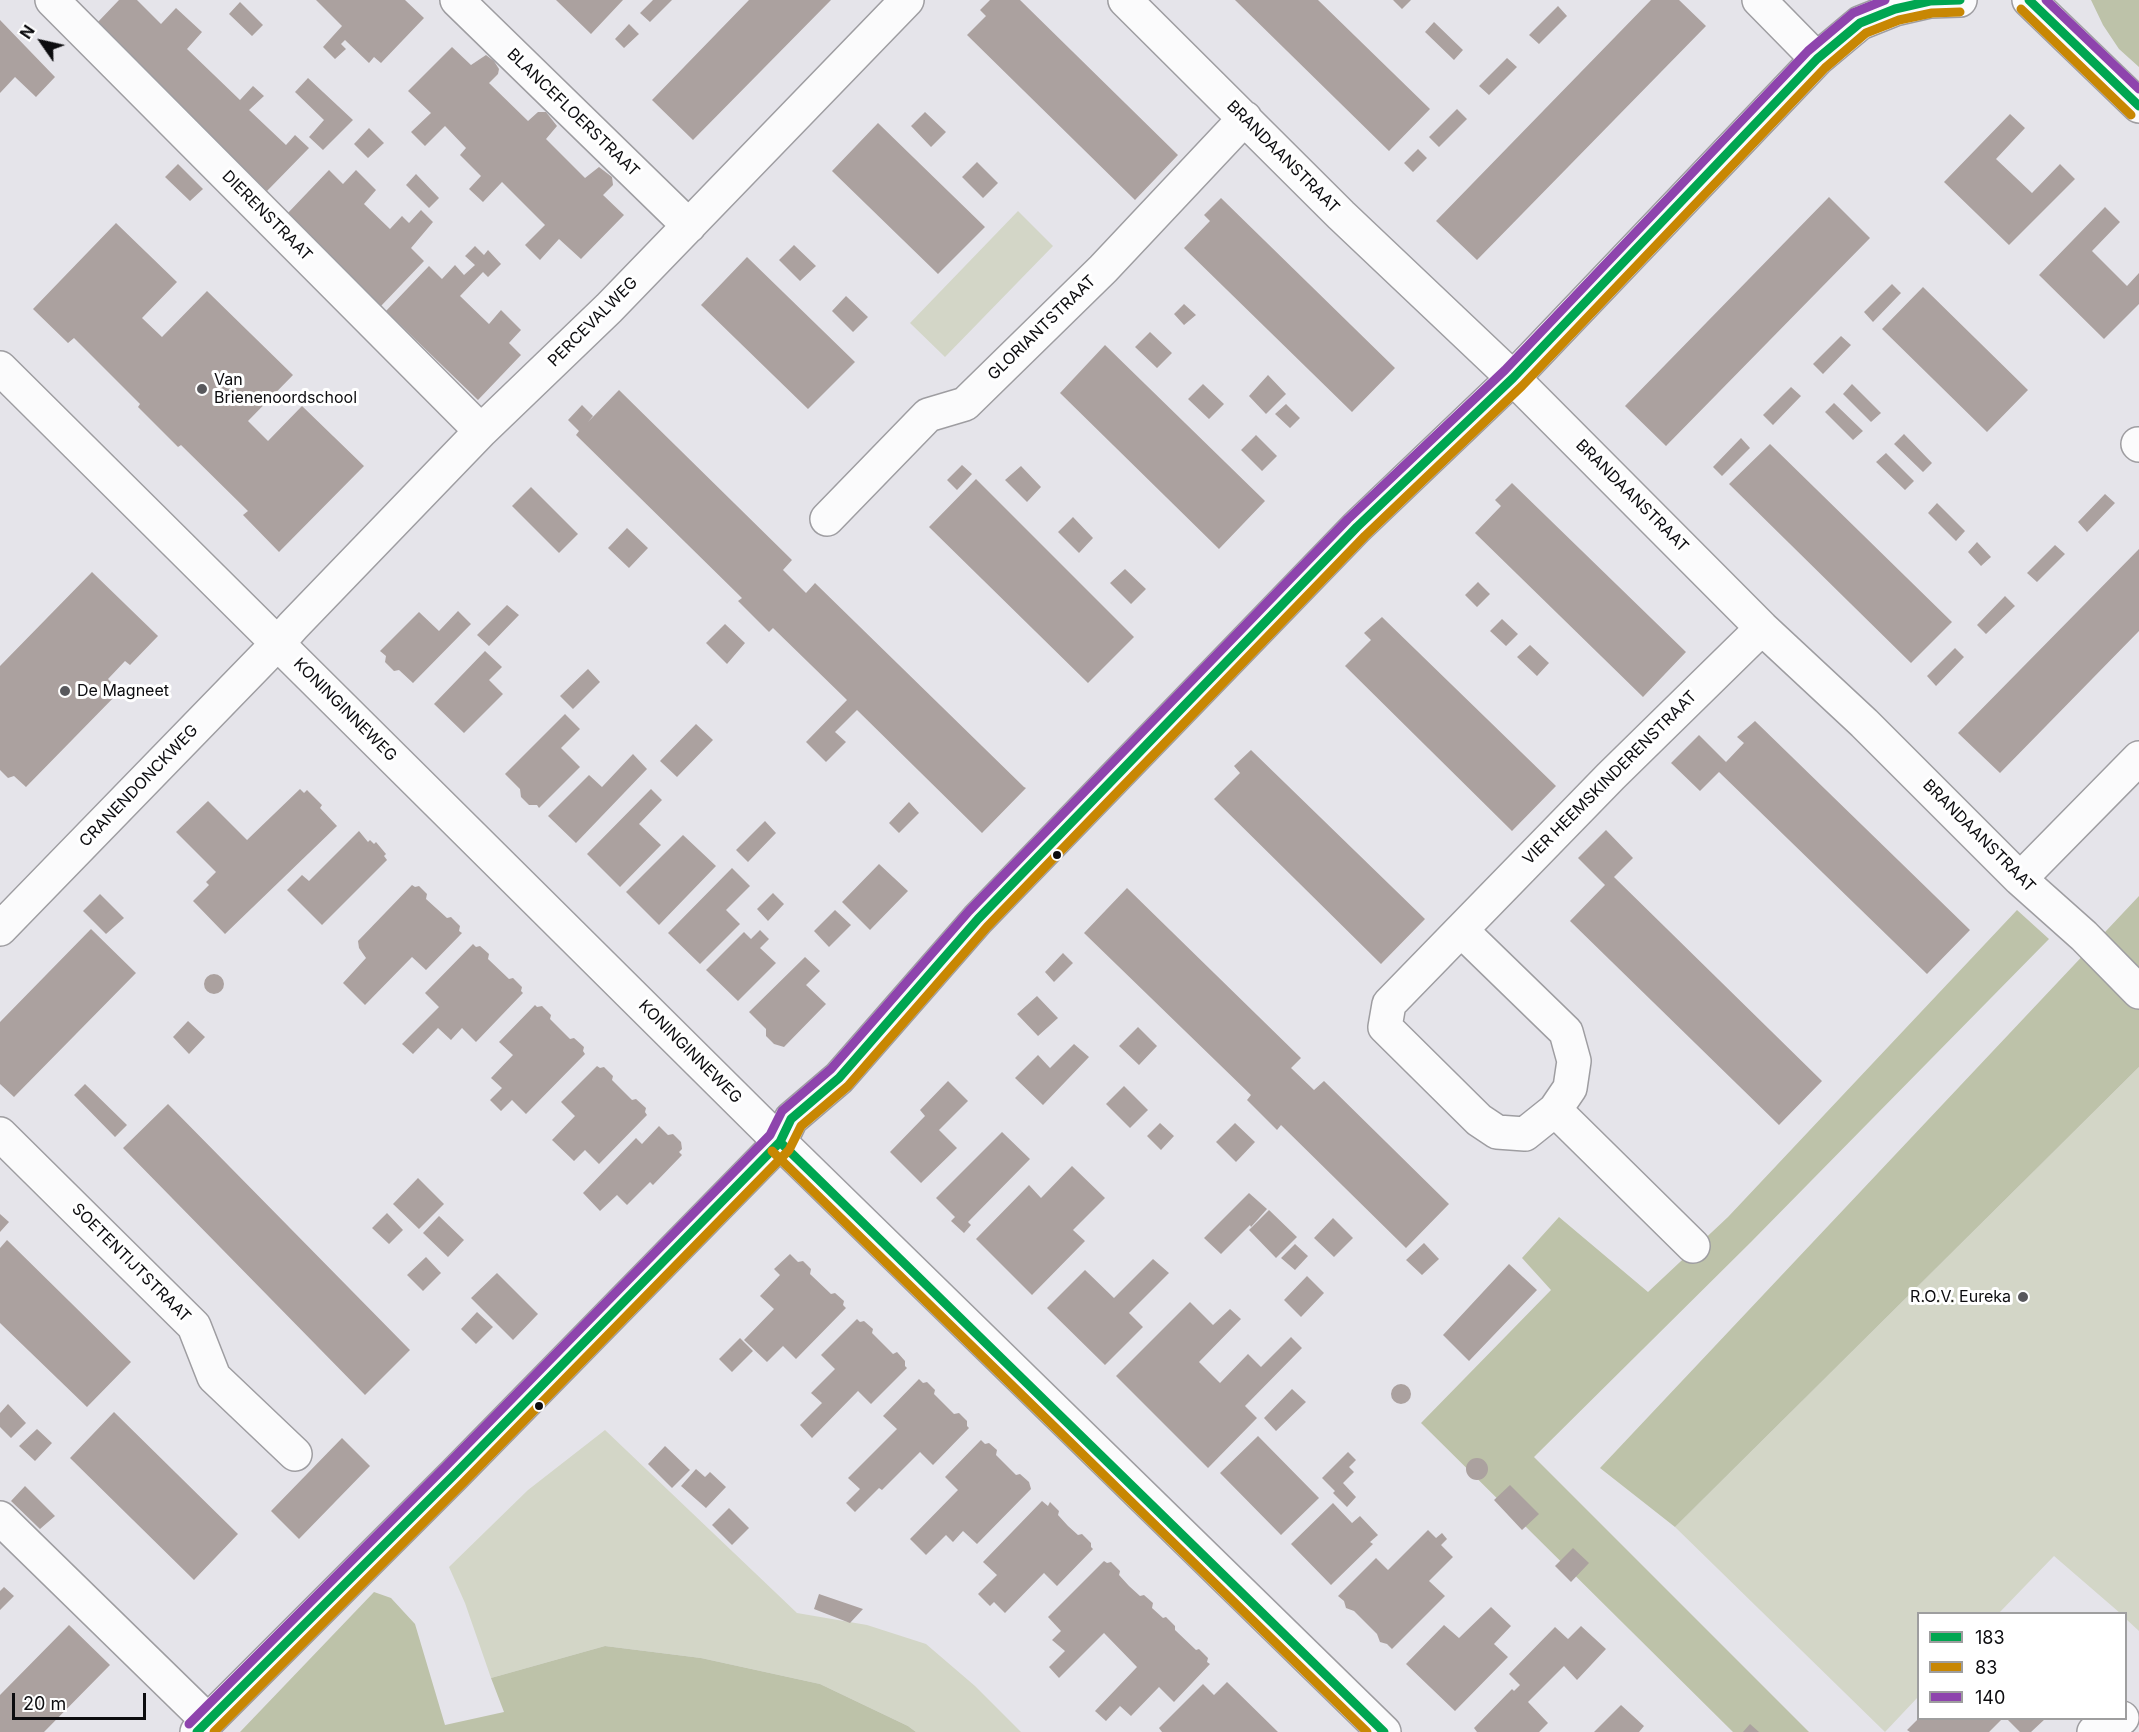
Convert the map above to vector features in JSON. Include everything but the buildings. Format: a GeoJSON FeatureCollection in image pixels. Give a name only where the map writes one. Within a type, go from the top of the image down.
{"type":"FeatureCollection","features":[{"type":"Feature","properties":{"kind":"street","name":"DIERENSTRAAT"},"geometry":{"type":"LineString","coordinates":[[52,0],[481,431]]}},
{"type":"Feature","properties":{"kind":"street","name":"BLANCEFLOERSTRAAT"},"geometry":{"type":"LineString","coordinates":[[457,0],[688,226]]}},
{"type":"Feature","properties":{"kind":"street","name":"PERCEVALWEG"},"geometry":{"type":"LineString","coordinates":[[278,643],[481,431],[609,309],[908,0]]}},
{"type":"Feature","properties":{"kind":"street","name":"BRANDAANSTRAAT"},"geometry":{"type":"LineString","coordinates":[[1125,0],[1341,215],[1513,378],[1762,628],[1864,723],[2020,879],[2084,936],[2139,992]]}},
{"type":"Feature","properties":{"kind":"street"},"geometry":{"type":"LineString","coordinates":[[1759,0],[1816,59]]}},
{"type":"Feature","properties":{"kind":"street"},"geometry":{"type":"LineString","coordinates":[[0,1518],[202,1727],[455,1474],[780,1142],[791,1119],[839,1078],[978,919],[1357,526],[1513,378],[1816,59],[1860,23],[1886,12],[1930,1],[1960,0]]}},
{"type":"Feature","properties":{"kind":"street"},"geometry":{"type":"LineString","coordinates":[[2029,0],[2139,106]]}},
{"type":"Feature","properties":{"kind":"street","name":"GLORIANTSTRAAT"},"geometry":{"type":"LineString","coordinates":[[827,519],[928,415],[965,404],[1102,269],[1245,118]]}},
{"type":"Feature","properties":{"kind":"street","name":"KONINGINNEWEG"},"geometry":{"type":"LineString","coordinates":[[0,369],[780,1142],[1384,1732]]}},
{"type":"Feature","properties":{"kind":"street","name":"VIER HEEMSKINDERENSTRAAT"},"geometry":{"type":"LineString","coordinates":[[1461,930],[1566,1032],[1574,1061],[1570,1088],[1555,1110],[1525,1134],[1497,1132],[1479,1120],[1385,1027],[1389,1004],[1461,930],[1611,776],[1762,628]]}},
{"type":"Feature","properties":{"kind":"street","name":"CRANENDONCKWEG"},"geometry":{"type":"LineString","coordinates":[[0,929],[278,643]]}},
{"type":"Feature","properties":{"kind":"street"},"geometry":{"type":"LineString","coordinates":[[2020,879],[2139,758]]}},
{"type":"Feature","properties":{"kind":"street"},"geometry":{"type":"LineString","coordinates":[[1555,1110],[1693,1246]]}},
{"type":"Feature","properties":{"kind":"street","name":"SOETENTIJTSTRAAT"},"geometry":{"type":"LineString","coordinates":[[0,1134],[194,1326],[214,1377],[295,1454]]}},
{"type":"Feature","properties":{"kind":"street"},"geometry":{"type":"LineString","coordinates":[[2094,1732],[2120,1720]]}},
{"type":"Feature","properties":{"kind":"shaded area"},"geometry":{"type":"Polygon","coordinates":[[[1018,211],[1053,246],[945,357],[910,323],[1018,211]]]}},
{"type":"Feature","properties":{"kind":"shaded area","name":"R.O.V. Eureka"},"geometry":{"type":"Polygon","coordinates":[[[2139,1067],[2139,1631],[2127,1620],[2127,1612],[2119,1612],[2054,1556],[2000,1612],[1917,1612],[1917,1698],[1885,1732],[1675,1527],[2139,1067]]]}},
{"type":"Feature","properties":{"kind":"shaded area"},"geometry":{"type":"Polygon","coordinates":[[[605,1430],[797,1613],[867,1625],[926,1644],[975,1686],[1021,1732],[916,1732],[820,1684],[701,1658],[605,1646],[491,1678],[465,1603],[449,1567],[528,1490],[605,1430]]]}},
{"type":"Feature","properties":{"kind":"green space"},"geometry":{"type":"Polygon","coordinates":[[[2091,0],[2139,0],[2139,67],[2119,49],[2103,25],[2091,0]]]}},
{"type":"Feature","properties":{"kind":"green space"},"geometry":{"type":"Polygon","coordinates":[[[2139,896],[2139,1067],[1675,1527],[1600,1468],[2139,896]]]}},
{"type":"Feature","properties":{"kind":"green space"},"geometry":{"type":"Polygon","coordinates":[[[2017,910],[2049,939],[1751,1242],[1534,1457],[1809,1732],[1733,1732],[1421,1423],[1551,1290],[1522,1258],[1559,1217],[1648,1292],[1728,1217],[2017,910]]]}},
{"type":"Feature","properties":{"kind":"green space"},"geometry":{"type":"Polygon","coordinates":[[[374,1592],[391,1598],[415,1624],[445,1725],[504,1712],[491,1678],[605,1646],[701,1658],[820,1684],[916,1732],[240,1732],[374,1592]]]}},
{"type":"Feature","properties":{"kind":"transit line","name":"140"},"geometry":{"type":"LineString","coordinates":[[189,1724],[770,1135],[782,1111],[831,1069],[969,911],[1348,519],[1505,370],[1808,51],[1853,13],[1885,0]]}},
{"type":"Feature","properties":{"kind":"transit line","name":"183"},"geometry":{"type":"LineString","coordinates":[[197,1732],[455,1474],[780,1142],[791,1119],[839,1078],[978,919],[1357,527],[1513,378],[1817,59],[1860,23],[1895,9],[1930,1],[1960,0]]}},
{"type":"Feature","properties":{"kind":"transit line","name":"183"},"geometry":{"type":"LineString","coordinates":[[2029,0],[2139,106]]}},
{"type":"Feature","properties":{"kind":"transit line","name":"140"},"geometry":{"type":"LineString","coordinates":[[2046,0],[2139,89]]}},
{"type":"Feature","properties":{"kind":"transit line","name":"83"},"geometry":{"type":"LineString","coordinates":[[2021,9],[2131,115]]}},
{"type":"Feature","properties":{"kind":"transit line","name":"83"},"geometry":{"type":"LineString","coordinates":[[214,1732],[464,1482],[789,1150],[801,1126],[848,1086],[987,927],[1365,536],[1522,386],[1825,68],[1866,33],[1899,20],[1932,13],[1960,12]]}},
{"type":"Feature","properties":{"kind":"transit line","name":"183"},"geometry":{"type":"LineString","coordinates":[[780,1142],[1384,1732]]}},
{"type":"Feature","properties":{"kind":"transit line","name":"83"},"geometry":{"type":"LineString","coordinates":[[772,1151],[1367,1732]]}},
{"type":"Feature","properties":{"kind":"place","name":"Van Brienenoordschool"},"geometry":{"type":"Point","coordinates":[202,389]}},
{"type":"Feature","properties":{"kind":"place","name":"De Magneet"},"geometry":{"type":"Point","coordinates":[65,691]}},
{"type":"Feature","properties":{"kind":"place","name":"R.O.V. Eureka"},"geometry":{"type":"Point","coordinates":[2023,1297]}}]}
